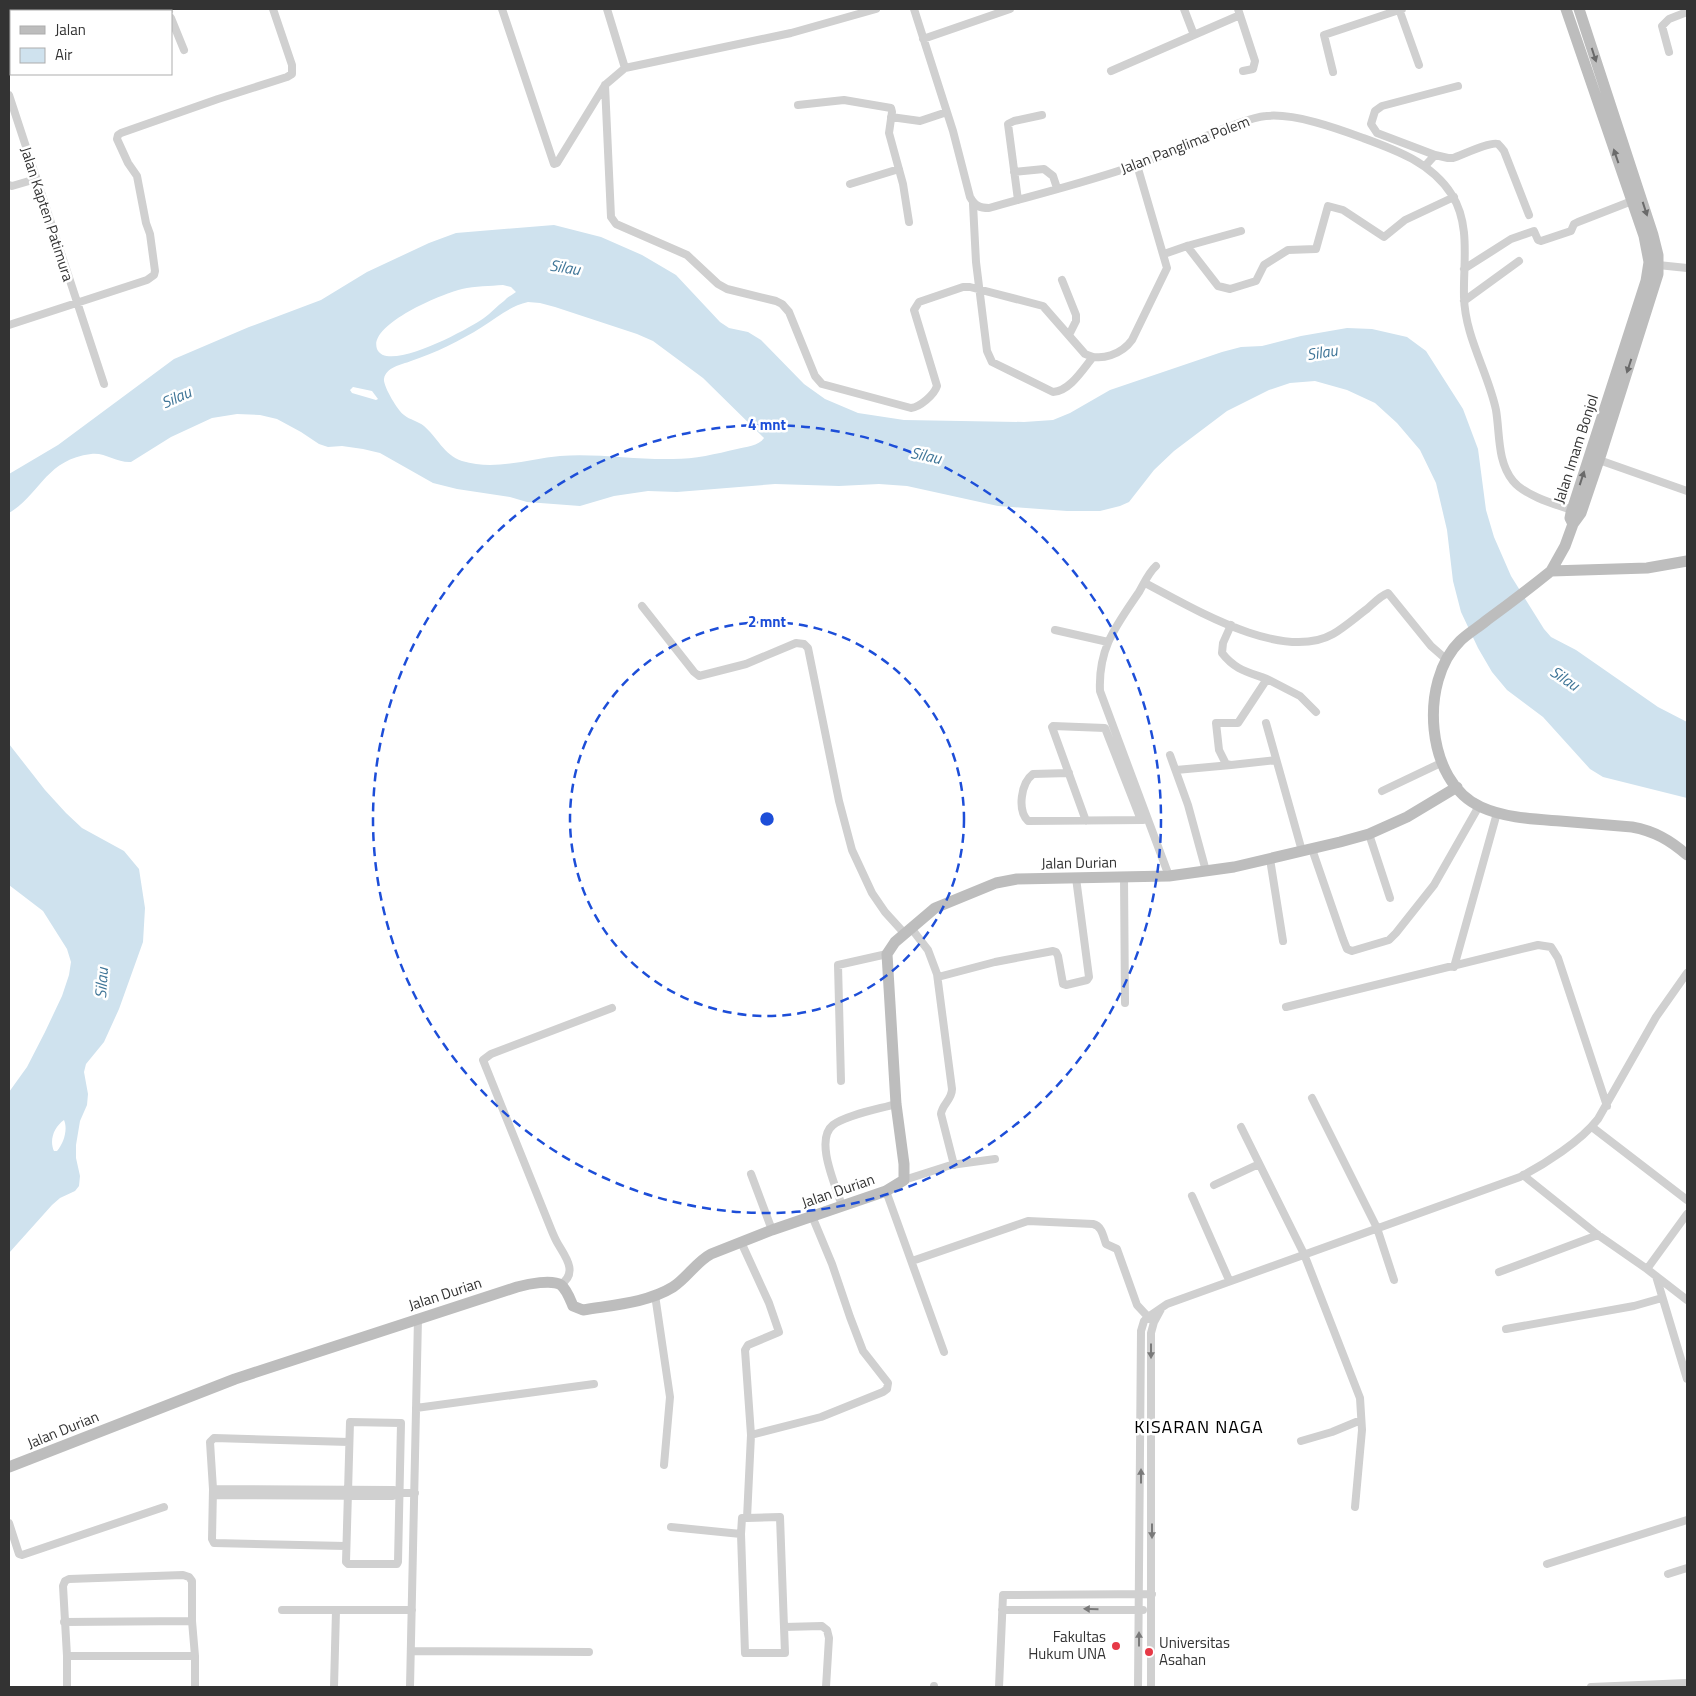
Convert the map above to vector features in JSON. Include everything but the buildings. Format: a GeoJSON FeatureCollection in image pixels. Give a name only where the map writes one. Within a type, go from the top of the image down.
{"type":"FeatureCollection","features":[{"type":"Feature","properties":{"kind":"street"},"geometry":{"type":"LineString","coordinates":[[9,10],[13,9]]}},
{"type":"Feature","properties":{"kind":"street"},"geometry":{"type":"LineString","coordinates":[[9,325],[147,280],[154,275],[150,234],[137,176],[128,163],[117,139],[118,135],[139,126],[288,77],[292,74],[292,65],[273,9]]}},
{"type":"Feature","properties":{"kind":"street"},"geometry":{"type":"LineString","coordinates":[[502,9],[554,164],[557,163],[605,85],[625,68],[791,33],[876,9]]}},
{"type":"Feature","properties":{"kind":"street"},"geometry":{"type":"LineString","coordinates":[[607,9],[625,68]]}},
{"type":"Feature","properties":{"kind":"street"},"geometry":{"type":"LineString","coordinates":[[914,9],[947,112],[970,198],[974,204],[976,262],[987,351],[992,362],[1053,392],[1058,392],[1066,388],[1093,357]]}},
{"type":"Feature","properties":{"kind":"street"},"geometry":{"type":"LineString","coordinates":[[923,39],[1010,9]]}},
{"type":"Feature","properties":{"kind":"street"},"geometry":{"type":"LineString","coordinates":[[1184,9],[1194,35]]}},
{"type":"Feature","properties":{"kind":"street"},"geometry":{"type":"LineString","coordinates":[[1333,72],[1324,36],[1400,9],[1419,65]]}},
{"type":"Feature","properties":{"kind":"street","name":"Jalan Imam Bonjol"},"geometry":{"type":"LineString","coordinates":[[1551,571],[1563,551],[1573,524],[1570,518],[1576,512],[1597,454],[1655,282],[1658,265],[1658,255],[1653,235],[1566,9]]}},
{"type":"Feature","properties":{"kind":"street","name":"Jalan Imam Bonjol"},"geometry":{"type":"LineString","coordinates":[[1579,9],[1632,201],[1647,245],[1649,262],[1648,272],[1597,454]]}},
{"type":"Feature","properties":{"kind":"street"},"geometry":{"type":"LineString","coordinates":[[1111,71],[1194,35],[1239,12],[1255,61],[1253,69],[1243,71]]}},
{"type":"Feature","properties":{"kind":"street"},"geometry":{"type":"LineString","coordinates":[[1669,52],[1662,26],[1669,19],[1687,12]]}},
{"type":"Feature","properties":{"kind":"street"},"geometry":{"type":"LineString","coordinates":[[172,20],[184,50]]}},
{"type":"Feature","properties":{"kind":"street"},"geometry":{"type":"LineString","coordinates":[[605,85],[611,216],[613,221],[686,256],[718,284],[727,289],[782,304],[789,312],[815,376],[822,384],[911,408],[916,408],[935,392],[937,386],[914,310],[916,303],[963,287],[980,289],[1043,306],[1085,354],[1093,357],[1105,357],[1117,353],[1128,345],[1167,268],[1137,165]]}},
{"type":"Feature","properties":{"kind":"street"},"geometry":{"type":"LineString","coordinates":[[1458,86],[1382,106],[1375,110],[1371,124],[1377,133],[1448,158],[1453,158],[1494,143],[1499,145],[1504,151],[1529,215]]}},
{"type":"Feature","properties":{"kind":"street","name":"Jalan Kapten Patimura"},"geometry":{"type":"LineString","coordinates":[[9,95],[76,304],[104,384]]}},
{"type":"Feature","properties":{"kind":"street"},"geometry":{"type":"LineString","coordinates":[[798,105],[844,100],[890,107],[892,112],[889,133],[904,184],[909,222]]}},
{"type":"Feature","properties":{"kind":"street"},"geometry":{"type":"LineString","coordinates":[[891,117],[917,121],[947,112]]}},
{"type":"Feature","properties":{"kind":"street"},"geometry":{"type":"LineString","coordinates":[[1018,200],[1008,124],[1042,115]]}},
{"type":"Feature","properties":{"kind":"street","name":"Jalan Panglima Polem"},"geometry":{"type":"LineString","coordinates":[[974,204],[981,208],[989,208],[1018,200],[1137,165],[1207,135],[1251,119],[1278,115],[1342,130],[1400,151],[1425,166],[1443,182],[1460,210],[1463,227],[1464,301],[1473,343],[1492,395],[1501,456],[1505,470],[1514,483],[1524,491],[1576,512]]}},
{"type":"Feature","properties":{"kind":"street"},"geometry":{"type":"LineString","coordinates":[[1425,166],[1435,155]]}},
{"type":"Feature","properties":{"kind":"street"},"geometry":{"type":"LineString","coordinates":[[850,184],[899,169]]}},
{"type":"Feature","properties":{"kind":"street"},"geometry":{"type":"LineString","coordinates":[[1014,172],[1044,169],[1053,176],[1057,188]]}},
{"type":"Feature","properties":{"kind":"street"},"geometry":{"type":"LineString","coordinates":[[9,185],[12,186],[36,179]]}},
{"type":"Feature","properties":{"kind":"street"},"geometry":{"type":"LineString","coordinates":[[1187,246],[1218,286],[1230,289],[1256,281],[1264,265],[1288,250],[1316,249],[1329,206],[1343,210],[1384,237],[1404,220],[1454,198]]}},
{"type":"Feature","properties":{"kind":"street"},"geometry":{"type":"LineString","coordinates":[[1464,269],[1511,239],[1534,231],[1538,240],[1541,241],[1563,235],[1572,231],[1574,224],[1578,222],[1632,201]]}},
{"type":"Feature","properties":{"kind":"street"},"geometry":{"type":"LineString","coordinates":[[1164,254],[1242,231]]}},
{"type":"Feature","properties":{"kind":"street"},"geometry":{"type":"LineString","coordinates":[[1464,301],[1519,262]]}},
{"type":"Feature","properties":{"kind":"street"},"geometry":{"type":"LineString","coordinates":[[1658,265],[1687,268]]}},
{"type":"Feature","properties":{"kind":"street"},"geometry":{"type":"LineString","coordinates":[[1062,280],[1076,315],[1076,321],[1069,335]]}},
{"type":"Feature","properties":{"kind":"street"},"geometry":{"type":"LineString","coordinates":[[1597,454],[1687,491]]}},
{"type":"Feature","properties":{"kind":"street"},"geometry":{"type":"LineString","coordinates":[[1687,561],[1647,568],[1551,571],[1460,641],[1447,660],[1438,681],[1433,721],[1441,763],[1457,788],[1479,806],[1497,813],[1539,820],[1632,827],[1646,830],[1654,832],[1675,844],[1687,854]]}},
{"type":"Feature","properties":{"kind":"street"},"geometry":{"type":"LineString","coordinates":[[1144,820],[1100,691],[1099,676],[1101,660],[1112,631],[1156,566]]}},
{"type":"Feature","properties":{"kind":"street"},"geometry":{"type":"LineString","coordinates":[[1145,583],[1230,626],[1281,641],[1310,642],[1332,634],[1388,593],[1431,646],[1447,660]]}},
{"type":"Feature","properties":{"kind":"street"},"geometry":{"type":"LineString","coordinates":[[642,606],[694,672],[700,676],[746,664],[796,643],[804,644],[808,648],[838,801],[852,850],[872,893],[885,912],[928,950],[938,977],[952,1089],[950,1099],[941,1114],[954,1165]]}},
{"type":"Feature","properties":{"kind":"street"},"geometry":{"type":"LineString","coordinates":[[1230,626],[1223,643],[1222,653],[1230,662],[1240,669],[1267,679],[1300,696],[1316,712]]}},
{"type":"Feature","properties":{"kind":"street"},"geometry":{"type":"LineString","coordinates":[[1055,630],[1108,642]]}},
{"type":"Feature","properties":{"kind":"street"},"geometry":{"type":"LineString","coordinates":[[1231,765],[1226,764],[1219,750],[1216,722],[1238,723],[1267,679]]}},
{"type":"Feature","properties":{"kind":"street"},"geometry":{"type":"LineString","coordinates":[[1266,723],[1276,760],[1307,850],[1342,939],[1348,949],[1352,951],[1389,940],[1396,933],[1434,885],[1479,806]]}},
{"type":"Feature","properties":{"kind":"street"},"geometry":{"type":"LineString","coordinates":[[1086,821],[1052,726],[1105,728],[1169,876]]}},
{"type":"Feature","properties":{"kind":"street"},"geometry":{"type":"LineString","coordinates":[[1170,755],[1206,871]]}},
{"type":"Feature","properties":{"kind":"street"},"geometry":{"type":"LineString","coordinates":[[1176,770],[1276,760]]}},
{"type":"Feature","properties":{"kind":"street"},"geometry":{"type":"LineString","coordinates":[[1382,791],[1441,763]]}},
{"type":"Feature","properties":{"kind":"street"},"geometry":{"type":"LineString","coordinates":[[1069,773],[1033,774],[1029,777],[1020,806],[1023,815],[1028,821],[1144,820]]}},
{"type":"Feature","properties":{"kind":"street","name":"Jalan Durian"},"geometry":{"type":"LineString","coordinates":[[887,954],[895,942],[935,908],[996,883],[1017,879],[1169,876],[1234,867],[1370,834],[1406,817],[1457,788]]}},
{"type":"Feature","properties":{"kind":"street"},"geometry":{"type":"LineString","coordinates":[[1454,967],[1497,813]]}},
{"type":"Feature","properties":{"kind":"street"},"geometry":{"type":"LineString","coordinates":[[1370,834],[1390,898]]}},
{"type":"Feature","properties":{"kind":"street"},"geometry":{"type":"LineString","coordinates":[[1270,859],[1283,940]]}},
{"type":"Feature","properties":{"kind":"street"},"geometry":{"type":"LineString","coordinates":[[1124,877],[1125,1002]]}},
{"type":"Feature","properties":{"kind":"street"},"geometry":{"type":"LineString","coordinates":[[938,977],[995,962],[1053,951],[1058,956],[1063,984],[1087,980],[1089,977],[1076,878]]}},
{"type":"Feature","properties":{"kind":"street"},"geometry":{"type":"LineString","coordinates":[[1286,1008],[1538,945],[1551,947],[1558,958],[1606,1106]]}},
{"type":"Feature","properties":{"kind":"street"},"geometry":{"type":"LineString","coordinates":[[841,1081],[838,965],[887,954],[896,1104],[904,1164],[904,1180],[954,1165],[995,1158]]}},
{"type":"Feature","properties":{"kind":"street"},"geometry":{"type":"LineString","coordinates":[[1138,1687],[1142,1331],[1144,1321],[1151,1319],[1163,1305],[1523,1175],[1571,1144],[1592,1127],[1606,1106],[1656,1017],[1687,973]]}},
{"type":"Feature","properties":{"kind":"street"},"geometry":{"type":"LineString","coordinates":[[560,1285],[566,1282],[569,1275],[567,1258],[555,1236],[483,1060],[491,1054],[612,1008]]}},
{"type":"Feature","properties":{"kind":"street"},"geometry":{"type":"LineString","coordinates":[[1312,1098],[1377,1228],[1394,1280]]}},
{"type":"Feature","properties":{"kind":"street"},"geometry":{"type":"LineString","coordinates":[[842,1206],[825,1150],[827,1132],[832,1125],[842,1119],[896,1104]]}},
{"type":"Feature","properties":{"kind":"street"},"geometry":{"type":"LineString","coordinates":[[1241,1127],[1304,1254],[1360,1398],[1361,1420],[1355,1507]]}},
{"type":"Feature","properties":{"kind":"street"},"geometry":{"type":"LineString","coordinates":[[1592,1127],[1687,1200]]}},
{"type":"Feature","properties":{"kind":"street"},"geometry":{"type":"LineString","coordinates":[[1214,1185],[1259,1164]]}},
{"type":"Feature","properties":{"kind":"street"},"geometry":{"type":"LineString","coordinates":[[751,1174],[772,1230]]}},
{"type":"Feature","properties":{"kind":"street"},"geometry":{"type":"LineString","coordinates":[[1523,1175],[1687,1300]]}},
{"type":"Feature","properties":{"kind":"street","name":"Jalan Durian"},"geometry":{"type":"LineString","coordinates":[[9,1467],[144,1413],[236,1379],[517,1287],[553,1282],[566,1290],[573,1306],[583,1310],[655,1296],[675,1286],[704,1258],[772,1230],[886,1191],[904,1180]]}},
{"type":"Feature","properties":{"kind":"street"},"geometry":{"type":"LineString","coordinates":[[886,1191],[944,1352]]}},
{"type":"Feature","properties":{"kind":"street"},"geometry":{"type":"LineString","coordinates":[[1192,1196],[1229,1280]]}},
{"type":"Feature","properties":{"kind":"street"},"geometry":{"type":"LineString","coordinates":[[1647,1269],[1687,1214]]}},
{"type":"Feature","properties":{"kind":"street"},"geometry":{"type":"LineString","coordinates":[[752,1435],[821,1417],[887,1389],[888,1383],[863,1351],[832,1264],[812,1216]]}},
{"type":"Feature","properties":{"kind":"street"},"geometry":{"type":"LineString","coordinates":[[912,1261],[1028,1220],[1098,1225],[1106,1244],[1117,1249],[1137,1305],[1151,1319],[1151,1687]]}},
{"type":"Feature","properties":{"kind":"street"},"geometry":{"type":"LineString","coordinates":[[1499,1272],[1598,1234]]}},
{"type":"Feature","properties":{"kind":"street"},"geometry":{"type":"LineString","coordinates":[[741,1242],[769,1303],[779,1332],[746,1347],[752,1435],[747,1518]]}},
{"type":"Feature","properties":{"kind":"street"},"geometry":{"type":"LineString","coordinates":[[1656,1276],[1687,1378]]}},
{"type":"Feature","properties":{"kind":"street"},"geometry":{"type":"LineString","coordinates":[[655,1296],[670,1397],[664,1465]]}},
{"type":"Feature","properties":{"kind":"street"},"geometry":{"type":"LineString","coordinates":[[1506,1329],[1634,1306],[1662,1298]]}},
{"type":"Feature","properties":{"kind":"street"},"geometry":{"type":"LineString","coordinates":[[410,1687],[418,1318]]}},
{"type":"Feature","properties":{"kind":"street"},"geometry":{"type":"LineString","coordinates":[[416,1408],[594,1384]]}},
{"type":"Feature","properties":{"kind":"street"},"geometry":{"type":"LineString","coordinates":[[1301,1441],[1332,1432],[1361,1420]]}},
{"type":"Feature","properties":{"kind":"street"},"geometry":{"type":"LineString","coordinates":[[349,1422],[400,1422],[398,1563],[348,1564],[346,1562],[348,1493],[349,1422]]}},
{"type":"Feature","properties":{"kind":"street"},"geometry":{"type":"LineString","coordinates":[[346,1546],[216,1544],[212,1539],[213,1492],[210,1442],[214,1438],[349,1442]]}},
{"type":"Feature","properties":{"kind":"street"},"geometry":{"type":"LineString","coordinates":[[213,1492],[348,1493],[393,1496],[399,1493],[415,1493]]}},
{"type":"Feature","properties":{"kind":"street"},"geometry":{"type":"LineString","coordinates":[[9,1523],[19,1554],[22,1555],[164,1506]]}},
{"type":"Feature","properties":{"kind":"street"},"geometry":{"type":"LineString","coordinates":[[780,1517],[785,1652],[745,1653],[741,1534],[742,1518],[780,1517]]}},
{"type":"Feature","properties":{"kind":"street"},"geometry":{"type":"LineString","coordinates":[[1547,1564],[1687,1520]]}},
{"type":"Feature","properties":{"kind":"street"},"geometry":{"type":"LineString","coordinates":[[671,1528],[741,1534]]}},
{"type":"Feature","properties":{"kind":"street"},"geometry":{"type":"LineString","coordinates":[[1668,1574],[1687,1568]]}},
{"type":"Feature","properties":{"kind":"street"},"geometry":{"type":"LineString","coordinates":[[67,1687],[67,1656],[62,1586],[65,1581],[69,1579],[183,1575],[189,1576],[192,1581],[195,1687]]}},
{"type":"Feature","properties":{"kind":"street"},"geometry":{"type":"LineString","coordinates":[[999,1687],[1002,1596],[1152,1594]]}},
{"type":"Feature","properties":{"kind":"street"},"geometry":{"type":"LineString","coordinates":[[282,1610],[412,1610]]}},
{"type":"Feature","properties":{"kind":"street"},"geometry":{"type":"LineString","coordinates":[[334,1687],[336,1610]]}},
{"type":"Feature","properties":{"kind":"street"},"geometry":{"type":"LineString","coordinates":[[1002,1610],[1152,1610]]}},
{"type":"Feature","properties":{"kind":"street"},"geometry":{"type":"LineString","coordinates":[[64,1622],[192,1621]]}},
{"type":"Feature","properties":{"kind":"street"},"geometry":{"type":"LineString","coordinates":[[784,1627],[822,1626],[827,1630],[829,1638],[826,1687]]}},
{"type":"Feature","properties":{"kind":"street"},"geometry":{"type":"LineString","coordinates":[[411,1651],[590,1652]]}},
{"type":"Feature","properties":{"kind":"street"},"geometry":{"type":"LineString","coordinates":[[67,1656],[195,1656]]}},
{"type":"Feature","properties":{"kind":"street"},"geometry":{"type":"LineString","coordinates":[[1592,1687],[1687,1683]]}},
{"type":"Feature","properties":{"kind":"water","name":"Silau"},"geometry":{"type":"Polygon","coordinates":[[[554,225],[601,237],[642,255],[676,275],[720,322],[729,328],[748,332],[761,340],[804,384],[825,399],[858,413],[904,420],[1024,422],[1053,420],[1070,413],[1110,390],[1241,347],[1262,346],[1301,336],[1347,328],[1372,329],[1407,337],[1426,351],[1463,409],[1478,449],[1486,510],[1494,537],[1511,576],[1544,629],[1551,637],[1576,650],[1658,707],[1687,722],[1687,798],[1603,777],[1590,769],[1543,717],[1507,690],[1492,672],[1461,612],[1453,581],[1447,530],[1436,483],[1420,450],[1397,423],[1375,403],[1347,390],[1315,381],[1290,383],[1269,390],[1227,411],[1174,451],[1154,470],[1129,502],[1100,511],[1067,511],[998,506],[907,486],[879,484],[839,486],[775,484],[677,492],[648,491],[614,496],[580,506],[527,502],[510,497],[457,489],[433,483],[380,453],[342,446],[328,447],[319,444],[277,419],[260,415],[237,414],[212,418],[171,437],[131,462],[96,454],[76,457],[53,470],[29,497],[9,513],[9,474],[58,445],[174,359],[249,327],[321,300],[367,272],[429,243],[456,233],[554,225]],[[503,285],[462,289],[409,311],[384,330],[377,339],[377,349],[384,355],[396,356],[412,353],[463,331],[484,318],[516,292],[511,287],[503,285]],[[528,302],[510,309],[456,342],[394,367],[385,375],[384,382],[386,387],[401,413],[429,430],[450,455],[462,461],[487,465],[574,455],[681,459],[748,447],[759,443],[764,438],[703,378],[653,341],[555,307],[540,303],[528,302]],[[353,387],[350,390],[352,393],[378,399],[372,391],[353,387]]]}},
{"type":"Feature","properties":{"kind":"water","name":"Silau"},"geometry":{"type":"Polygon","coordinates":[[[9,744],[45,790],[66,813],[82,828],[124,851],[139,869],[145,908],[143,942],[119,1009],[104,1042],[86,1064],[84,1072],[88,1094],[87,1105],[80,1121],[76,1145],[76,1158],[80,1176],[79,1186],[75,1191],[60,1198],[52,1205],[9,1253],[9,1092],[27,1067],[45,1032],[62,996],[71,962],[67,949],[43,911],[9,885],[9,744]],[[64,1120],[53,1134],[54,1151],[57,1151],[63,1140],[64,1120]]]}},
{"type":"Feature","properties":{"kind":"place","name":"Fakultas Hukum UNA"},"geometry":{"type":"Point","coordinates":[1116,1646]}},
{"type":"Feature","properties":{"kind":"place","name":"Universitas Asahan"},"geometry":{"type":"Point","coordinates":[1149,1652]}},
{"type":"Feature","properties":{"kind":"district","name":"KISARAN NAGA"},"geometry":{"type":"Point","coordinates":[1199,1427]}}]}
